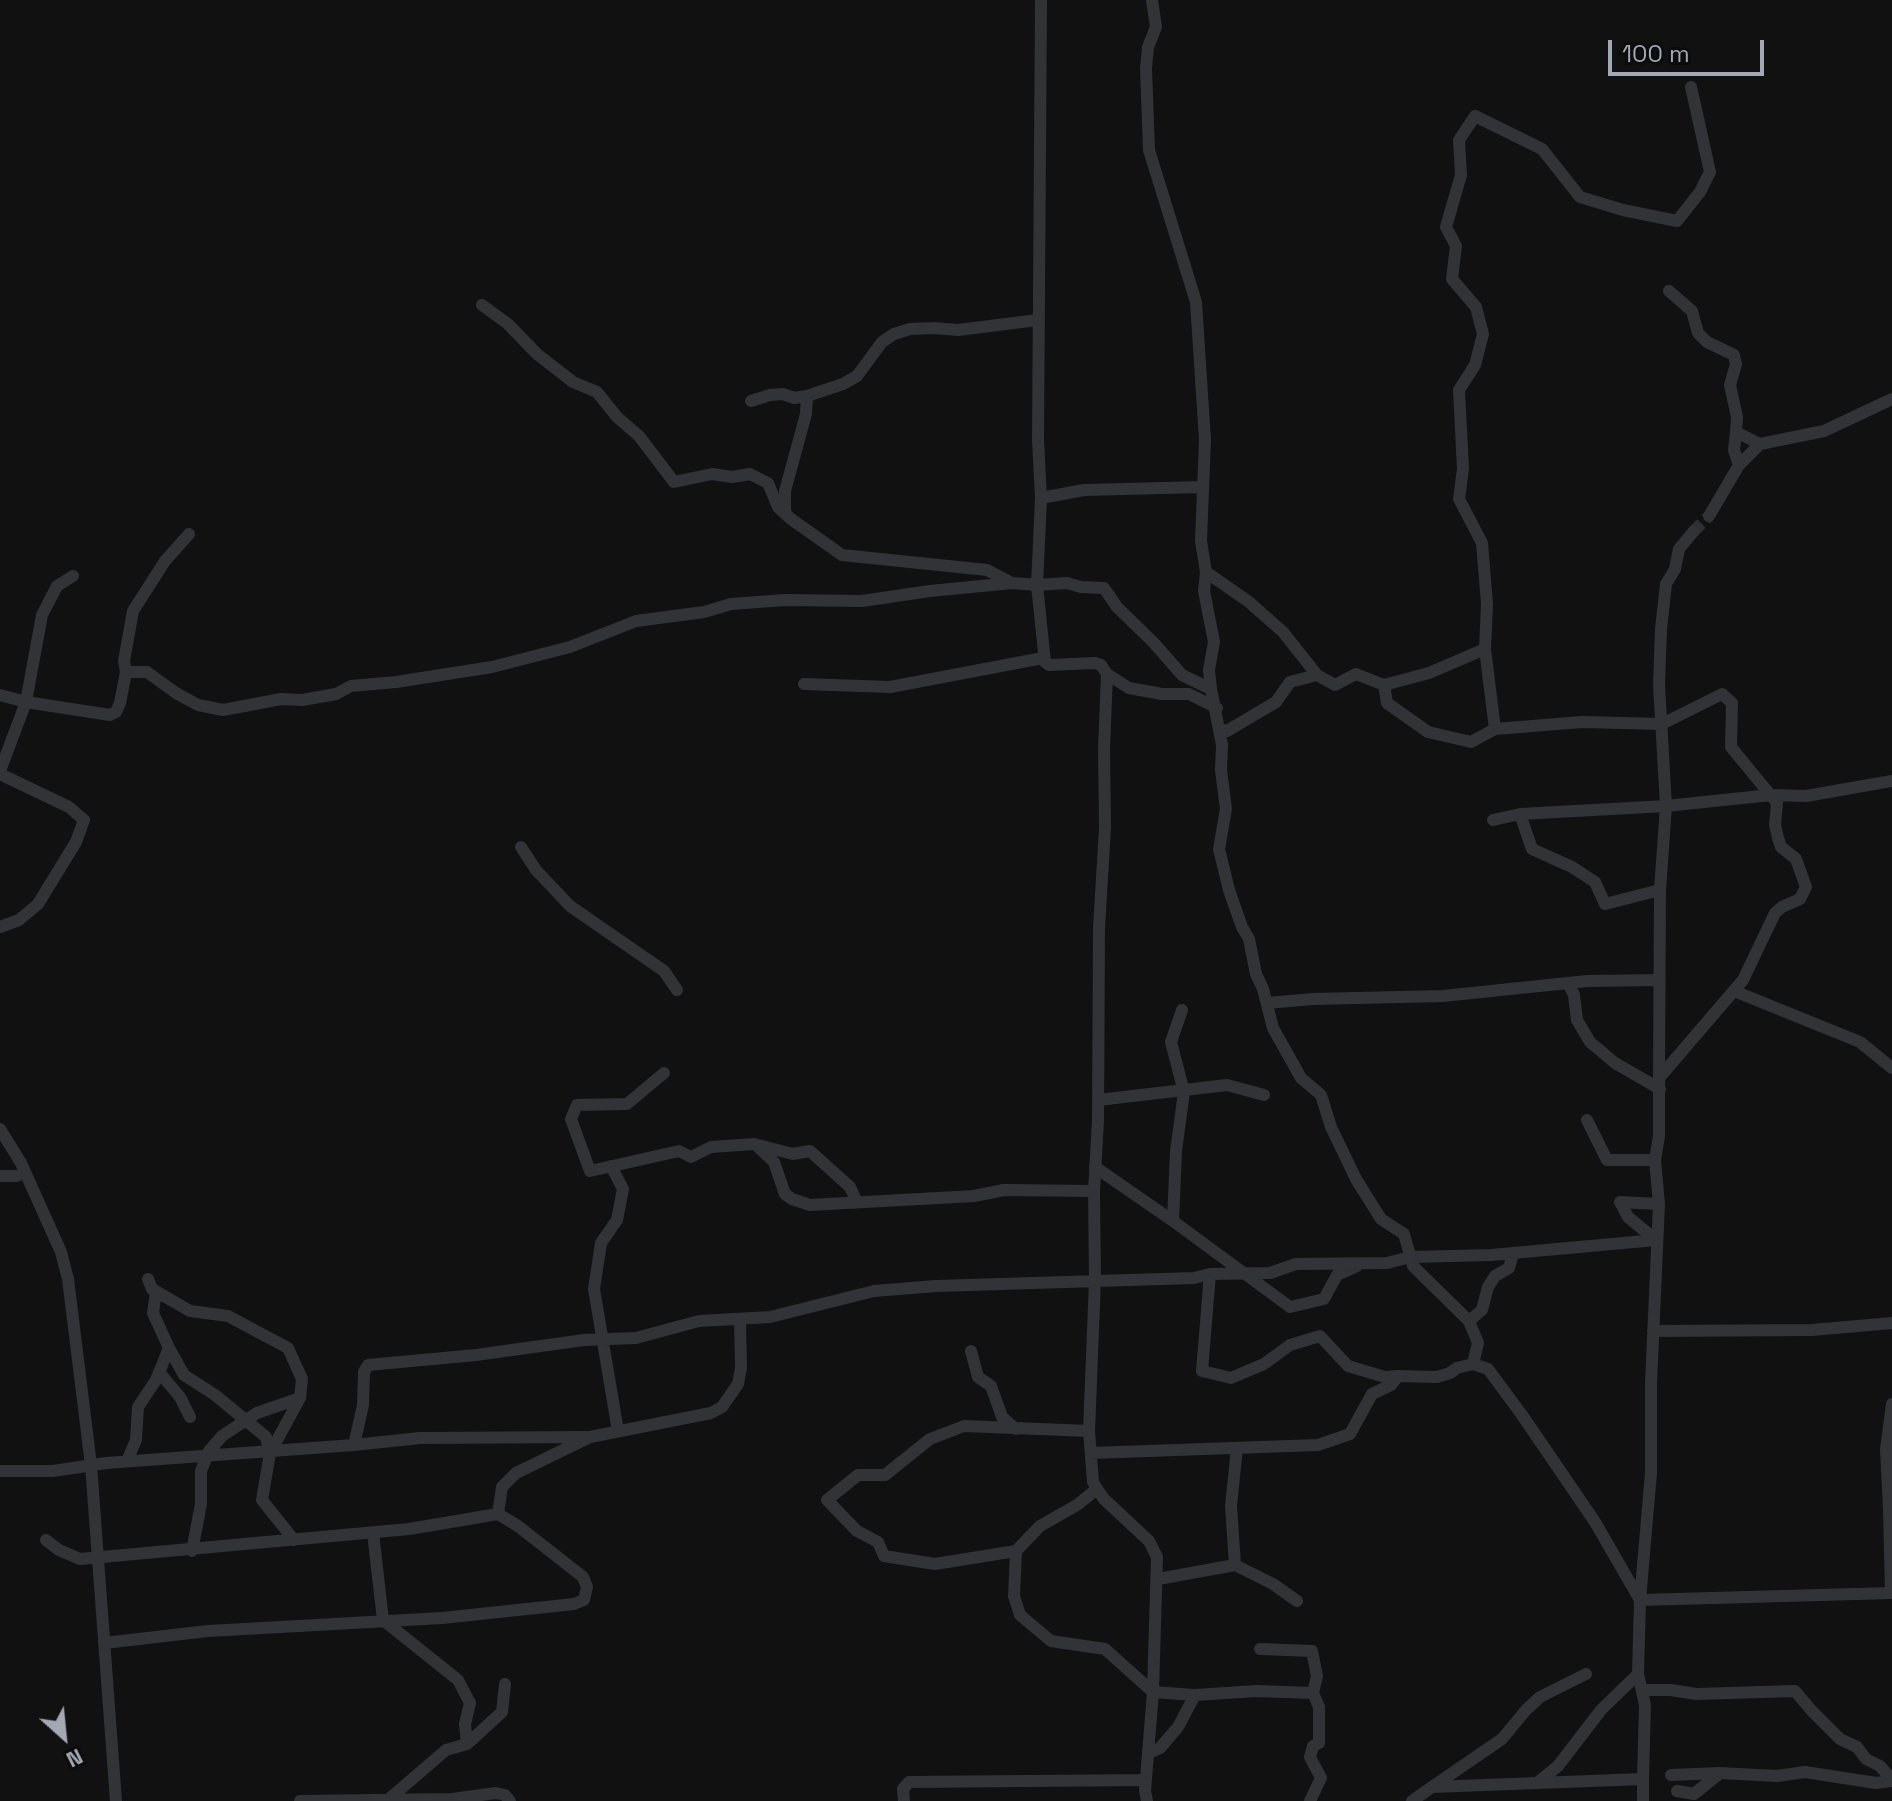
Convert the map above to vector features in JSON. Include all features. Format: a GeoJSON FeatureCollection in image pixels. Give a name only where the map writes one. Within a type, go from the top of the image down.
{"type":"FeatureCollection","features":[{"type":"Feature","properties":{"kind":"street"},"geometry":{"type":"LineString","coordinates":[[1041,0],[1038,320],[1041,498],[1037,585],[1043,658],[1049,665],[1095,663],[1129,688],[1162,694],[1189,694],[1217,708]]}},
{"type":"Feature","properties":{"kind":"street"},"geometry":{"type":"LineString","coordinates":[[1152,0],[1156,27],[1148,47],[1149,150],[1196,302],[1200,401],[1205,440],[1201,541],[1206,572],[1204,591],[1214,642],[1209,670],[1220,729],[1226,809],[1219,849],[1221,863],[1242,927],[1249,939],[1273,1028],[1301,1078],[1321,1095],[1327,1106],[1331,1127],[1356,1179],[1381,1219],[1404,1234],[1410,1257],[1422,1277],[1469,1321],[1478,1343],[1473,1364]]}},
{"type":"Feature","properties":{"kind":"street"},"geometry":{"type":"LineString","coordinates":[[1495,729],[1485,649],[1487,604],[1482,543],[1459,499],[1463,469],[1459,390],[1475,365],[1483,334],[1476,307],[1452,279],[1456,246],[1446,227],[1461,175],[1459,140],[1475,116],[1542,149],[1580,197],[1677,221],[1700,192],[1710,172],[1691,87]]}},
{"type":"Feature","properties":{"kind":"street"},"geometry":{"type":"LineString","coordinates":[[1669,291],[1692,311],[1698,333],[1707,342],[1734,355],[1735,374],[1730,385],[1737,417],[1734,450],[1739,465]]}},
{"type":"Feature","properties":{"kind":"street"},"geometry":{"type":"LineString","coordinates":[[482,305],[573,382],[597,392],[617,417],[639,436],[674,482],[712,474],[732,477],[750,474],[768,483],[778,507],[785,514],[846,557],[987,570],[1012,583]]}},
{"type":"Feature","properties":{"kind":"street"},"geometry":{"type":"LineString","coordinates":[[751,401],[770,395],[807,396],[843,384],[857,376],[882,342],[910,329],[958,330],[1038,320]]}},
{"type":"Feature","properties":{"kind":"street"},"geometry":{"type":"LineString","coordinates":[[785,514],[785,491],[806,414],[807,396]]}},
{"type":"Feature","properties":{"kind":"street"},"geometry":{"type":"LineString","coordinates":[[1709,516],[1739,465],[1760,444],[1824,431],[1892,399]]}},
{"type":"Feature","properties":{"kind":"street"},"geometry":{"type":"LineString","coordinates":[[1736,432],[1760,444]]}},
{"type":"Feature","properties":{"kind":"street"},"geometry":{"type":"LineString","coordinates":[[1041,498],[1084,490],[1203,487]]}},
{"type":"Feature","properties":{"kind":"street"},"geometry":{"type":"LineString","coordinates":[[1643,1801],[1643,1690],[1638,1674],[1640,1600],[1651,1473],[1659,1204],[1655,1160],[1659,1136],[1660,1084],[1660,890],[1666,806],[1659,685],[1661,629],[1666,584],[1675,569],[1679,549],[1693,532]]}},
{"type":"Feature","properties":{"kind":"street"},"geometry":{"type":"LineString","coordinates":[[0,695],[110,715],[116,712],[126,672],[124,661],[133,611],[165,561],[189,534]]}},
{"type":"Feature","properties":{"kind":"street"},"geometry":{"type":"LineString","coordinates":[[1206,572],[1249,602],[1283,632],[1317,675],[1335,685],[1356,674],[1384,685],[1429,673],[1485,649]]}},
{"type":"Feature","properties":{"kind":"street"},"geometry":{"type":"LineString","coordinates":[[0,927],[19,920],[38,904],[76,842],[84,820],[69,807],[0,772],[26,702],[42,615],[57,586],[73,576]]}},
{"type":"Feature","properties":{"kind":"street"},"geometry":{"type":"LineString","coordinates":[[126,672],[147,672],[198,705],[223,710],[270,700],[336,694],[351,686],[492,667],[570,647],[636,621],[704,612],[731,604],[785,600],[862,601],[1012,583],[1067,583],[1104,588],[1117,607],[1182,675],[1211,689]]}},
{"type":"Feature","properties":{"kind":"street"},"geometry":{"type":"LineString","coordinates":[[804,684],[890,687],[1043,658]]}},
{"type":"Feature","properties":{"kind":"street"},"geometry":{"type":"LineString","coordinates":[[1107,674],[1103,764],[1105,828],[1099,928],[1095,1280],[1089,1431],[1093,1482],[1104,1499],[1149,1541],[1157,1557],[1147,1801]]}},
{"type":"Feature","properties":{"kind":"street"},"geometry":{"type":"LineString","coordinates":[[1220,729],[1227,731],[1276,702],[1290,682],[1317,675]]}},
{"type":"Feature","properties":{"kind":"street"},"geometry":{"type":"LineString","coordinates":[[1384,685],[1387,703],[1428,732],[1471,742],[1495,729],[1582,722],[1662,724],[1722,694],[1732,703],[1731,747],[1777,803],[1775,825],[1781,847],[1796,859],[1806,887],[1800,899],[1775,913],[1743,980],[1660,1084]]}},
{"type":"Feature","properties":{"kind":"street"},"geometry":{"type":"LineString","coordinates":[[1493,820],[1520,814],[1666,806],[1771,795],[1806,796],[1892,781]]}},
{"type":"Feature","properties":{"kind":"street"},"geometry":{"type":"LineString","coordinates":[[1520,814],[1532,849],[1572,867],[1595,882],[1605,904],[1660,890]]}},
{"type":"Feature","properties":{"kind":"street"},"geometry":{"type":"LineString","coordinates":[[521,847],[536,870],[570,906],[664,971],[677,990]]}},
{"type":"Feature","properties":{"kind":"street"},"geometry":{"type":"LineString","coordinates":[[1267,1003],[1443,996],[1568,983],[1659,980]]}},
{"type":"Feature","properties":{"kind":"street"},"geometry":{"type":"LineString","coordinates":[[1568,983],[1574,995],[1577,1020],[1590,1042],[1615,1063],[1660,1084]]}},
{"type":"Feature","properties":{"kind":"street"},"geometry":{"type":"LineString","coordinates":[[1734,991],[1860,1042],[1892,1068]]}},
{"type":"Feature","properties":{"kind":"street"},"geometry":{"type":"LineString","coordinates":[[1173,1221],[1176,1151],[1184,1092],[1171,1042],[1182,1010]]}},
{"type":"Feature","properties":{"kind":"street"},"geometry":{"type":"LineString","coordinates":[[664,1073],[627,1104],[577,1105],[571,1119],[590,1171],[679,1151],[691,1157],[711,1147],[755,1144],[793,1154],[810,1151],[850,1187],[856,1200]]}},
{"type":"Feature","properties":{"kind":"street"},"geometry":{"type":"LineString","coordinates":[[1098,1100],[1227,1085],[1264,1095]]}},
{"type":"Feature","properties":{"kind":"street"},"geometry":{"type":"LineString","coordinates":[[1587,1120],[1607,1160],[1655,1160]]}},
{"type":"Feature","properties":{"kind":"street"},"geometry":{"type":"LineString","coordinates":[[0,1129],[21,1163],[61,1252],[68,1279],[91,1465],[116,1801]]}},
{"type":"Feature","properties":{"kind":"street"},"geometry":{"type":"LineString","coordinates":[[755,1144],[774,1162],[785,1194],[792,1199],[820,1206],[856,1200],[974,1196],[1004,1190],[1094,1191]]}},
{"type":"Feature","properties":{"kind":"street"},"geometry":{"type":"LineString","coordinates":[[611,1166],[623,1189],[617,1220],[601,1243],[594,1289],[618,1431]]}},
{"type":"Feature","properties":{"kind":"street"},"geometry":{"type":"LineString","coordinates":[[1095,1167],[1290,1307],[1324,1299],[1337,1275],[1363,1264]]}},
{"type":"Feature","properties":{"kind":"street"},"geometry":{"type":"LineString","coordinates":[[0,1176],[17,1176]]}},
{"type":"Feature","properties":{"kind":"street"},"geometry":{"type":"LineString","coordinates":[[1656,1240],[1628,1217],[1620,1202],[1659,1204]]}},
{"type":"Feature","properties":{"kind":"street"},"geometry":{"type":"LineString","coordinates":[[354,1445],[363,1405],[364,1372],[368,1365],[601,1339],[636,1338],[699,1321],[770,1317],[874,1291],[1270,1273],[1296,1264],[1387,1263],[1410,1257],[1513,1254],[1656,1240]]}},
{"type":"Feature","properties":{"kind":"street"},"geometry":{"type":"LineString","coordinates":[[1469,1321],[1482,1310],[1488,1287],[1495,1276],[1509,1268],[1513,1254]]}},
{"type":"Feature","properties":{"kind":"street"},"geometry":{"type":"LineString","coordinates":[[1210,1274],[1202,1371],[1231,1378],[1264,1364],[1290,1345],[1320,1336],[1348,1366],[1385,1377],[1437,1377],[1473,1364],[1488,1369],[1595,1522],[1640,1600]]}},
{"type":"Feature","properties":{"kind":"street"},"geometry":{"type":"LineString","coordinates":[[148,1279],[152,1289],[190,1311],[228,1316],[288,1348],[302,1379],[300,1398],[270,1453],[262,1500],[294,1540]]}},
{"type":"Feature","properties":{"kind":"street"},"geometry":{"type":"LineString","coordinates":[[156,1292],[153,1313],[184,1375],[215,1395],[266,1437],[270,1453]]}},
{"type":"Feature","properties":{"kind":"street"},"geometry":{"type":"LineString","coordinates":[[0,1471],[53,1471],[127,1461],[270,1453],[420,1438],[590,1437],[711,1413],[722,1407],[738,1384],[741,1368],[740,1320]]}},
{"type":"Feature","properties":{"kind":"street"},"geometry":{"type":"LineString","coordinates":[[1653,1331],[1812,1330],[1892,1323]]}},
{"type":"Feature","properties":{"kind":"street"},"geometry":{"type":"LineString","coordinates":[[127,1461],[136,1440],[138,1407],[169,1348]]}},
{"type":"Feature","properties":{"kind":"street"},"geometry":{"type":"LineString","coordinates":[[971,1351],[978,1377],[991,1386],[1002,1417],[1016,1429]]}},
{"type":"Feature","properties":{"kind":"street"},"geometry":{"type":"LineString","coordinates":[[159,1372],[180,1397],[190,1417]]}},
{"type":"Feature","properties":{"kind":"street"},"geometry":{"type":"LineString","coordinates":[[1091,1453],[1318,1445],[1350,1434],[1372,1394],[1391,1385],[1398,1376]]}},
{"type":"Feature","properties":{"kind":"street"},"geometry":{"type":"LineString","coordinates":[[192,1551],[201,1504],[201,1471],[205,1456],[222,1436],[257,1413],[300,1398]]}},
{"type":"Feature","properties":{"kind":"street"},"geometry":{"type":"LineString","coordinates":[[1640,1600],[1891,1593],[1891,1509],[1886,1449],[1892,1404]]}},
{"type":"Feature","properties":{"kind":"street"},"geometry":{"type":"LineString","coordinates":[[1089,1431],[964,1426],[930,1439],[885,1475],[858,1475],[827,1500],[857,1531],[878,1542],[884,1556],[935,1564],[1016,1551],[1040,1526],[1077,1505],[1097,1489]]}},
{"type":"Feature","properties":{"kind":"street"},"geometry":{"type":"LineString","coordinates":[[498,1514],[502,1487],[516,1473],[590,1437]]}},
{"type":"Feature","properties":{"kind":"street"},"geometry":{"type":"LineString","coordinates":[[1235,1565],[1231,1506],[1237,1448]]}},
{"type":"Feature","properties":{"kind":"street"},"geometry":{"type":"LineString","coordinates":[[46,1540],[80,1559],[98,1558],[192,1551],[335,1534],[373,1533],[498,1514],[583,1577],[587,1587],[584,1600],[574,1604],[442,1618],[208,1631],[104,1643]]}},
{"type":"Feature","properties":{"kind":"street"},"geometry":{"type":"LineString","coordinates":[[373,1533],[383,1620],[458,1680],[470,1703],[465,1724],[467,1744]]}},
{"type":"Feature","properties":{"kind":"street"},"geometry":{"type":"LineString","coordinates":[[1016,1551],[1014,1596],[1020,1615],[1051,1641],[1105,1649],[1153,1692],[1195,1695],[1256,1691],[1313,1693]]}},
{"type":"Feature","properties":{"kind":"street"},"geometry":{"type":"LineString","coordinates":[[1158,1579],[1235,1565],[1273,1584],[1297,1601]]}},
{"type":"Feature","properties":{"kind":"street"},"geometry":{"type":"LineString","coordinates":[[1260,1649],[1312,1651],[1317,1676],[1313,1693],[1319,1707],[1319,1743],[1313,1746],[1310,1757],[1321,1778],[1310,1801]]}},
{"type":"Feature","properties":{"kind":"street"},"geometry":{"type":"LineString","coordinates":[[1412,1801],[1502,1739],[1540,1697],[1586,1674]]}},
{"type":"Feature","properties":{"kind":"street"},"geometry":{"type":"LineString","coordinates":[[1537,1783],[1558,1766],[1601,1710],[1638,1674]]}},
{"type":"Feature","properties":{"kind":"street"},"geometry":{"type":"LineString","coordinates":[[446,1750],[467,1744],[502,1712],[505,1684]]}},
{"type":"Feature","properties":{"kind":"street"},"geometry":{"type":"LineString","coordinates":[[1643,1690],[1696,1694],[1795,1691],[1840,1739],[1857,1747],[1892,1781]]}},
{"type":"Feature","properties":{"kind":"street"},"geometry":{"type":"LineString","coordinates":[[1149,1753],[1160,1748],[1178,1727],[1195,1695]]}},
{"type":"Feature","properties":{"kind":"street"},"geometry":{"type":"LineString","coordinates":[[389,1799],[446,1750],[465,1724]]}},
{"type":"Feature","properties":{"kind":"street"},"geometry":{"type":"LineString","coordinates":[[1671,1775],[1720,1773],[1777,1776],[1805,1772],[1876,1783],[1892,1781]]}},
{"type":"Feature","properties":{"kind":"street"},"geometry":{"type":"LineString","coordinates":[[1677,1791],[1694,1794],[1720,1773]]}},
{"type":"Feature","properties":{"kind":"street"},"geometry":{"type":"LineString","coordinates":[[1432,1787],[1643,1779]]}},
{"type":"Feature","properties":{"kind":"street"},"geometry":{"type":"LineString","coordinates":[[904,1801],[903,1789],[909,1782],[1146,1780]]}},
{"type":"Feature","properties":{"kind":"street"},"geometry":{"type":"LineString","coordinates":[[300,1801],[452,1799],[496,1793],[505,1795],[510,1801]]}},
{"type":"Feature","properties":{"kind":"tunnel"},"geometry":{"type":"LineString","coordinates":[[1693,532],[1709,516]]}}]}
